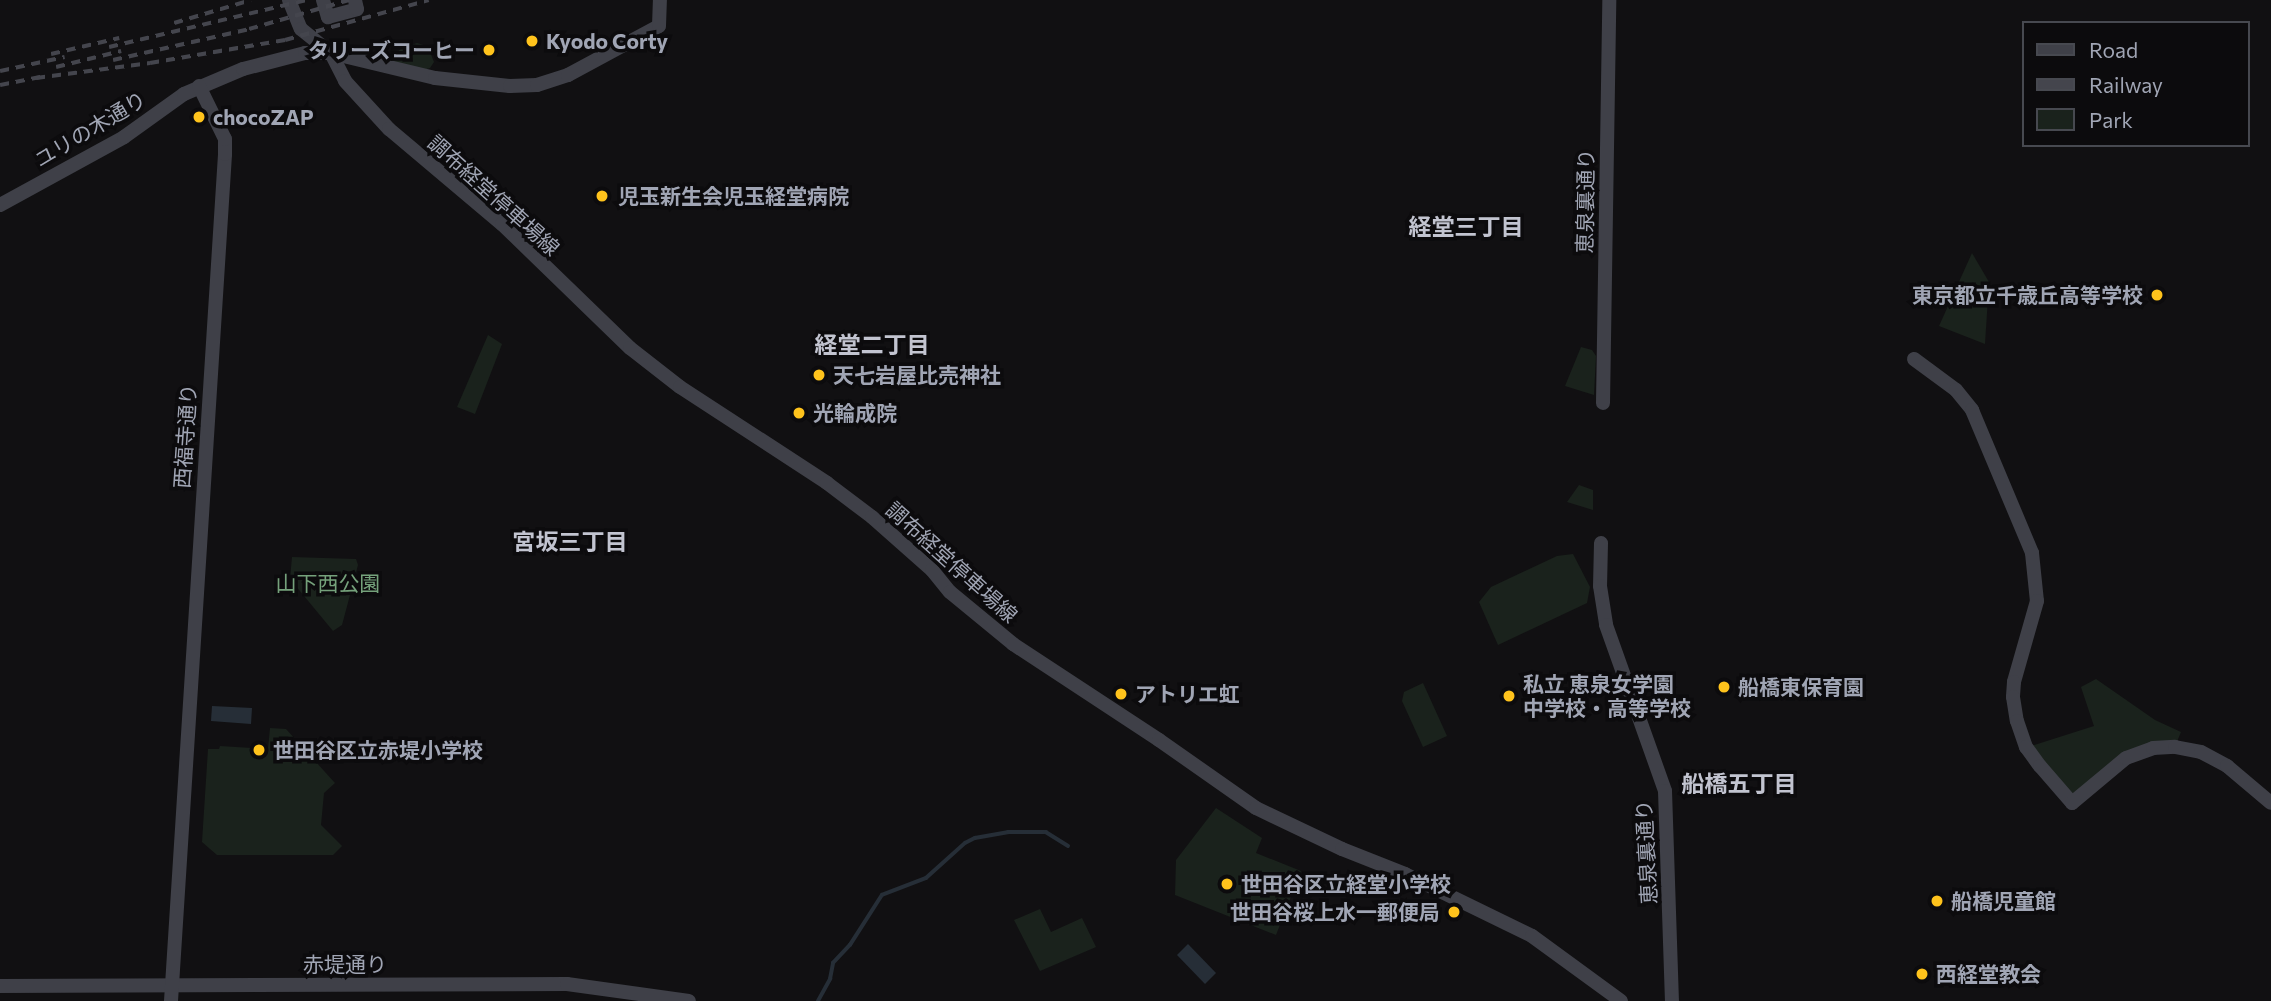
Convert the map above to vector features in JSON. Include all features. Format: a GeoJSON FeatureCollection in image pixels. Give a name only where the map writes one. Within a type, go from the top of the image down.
{"type":"FeatureCollection","features":[{"type":"Feature","properties":{"kind":"street"},"geometry":{"type":"LineString","coordinates":[[289,0],[301,29],[331,52]]}},
{"type":"Feature","properties":{"kind":"street"},"geometry":{"type":"LineString","coordinates":[[323,0],[328,17],[357,9],[355,0]]}},
{"type":"Feature","properties":{"kind":"street"},"geometry":{"type":"LineString","coordinates":[[199,86],[290,56],[331,52],[435,78],[509,86],[537,85],[568,75],[659,26],[660,0]]}},
{"type":"Feature","properties":{"kind":"street","name":"恵泉裏通り"},"geometry":{"type":"LineString","coordinates":[[1603,403],[1609,0]]}},
{"type":"Feature","properties":{"kind":"street","name":"調布経堂停車場線"},"geometry":{"type":"LineString","coordinates":[[331,52],[345,81],[389,129],[502,224],[630,348],[680,387],[817,476],[872,517],[932,570],[950,592],[1013,644],[1159,740],[1256,808],[1342,849],[1405,874],[1532,936],[1620,1001]]}},
{"type":"Feature","properties":{"kind":"street","name":"ユリの木通り"},"geometry":{"type":"LineString","coordinates":[[0,205],[124,137],[199,86]]}},
{"type":"Feature","properties":{"kind":"street","name":"西福寺通り"},"geometry":{"type":"LineString","coordinates":[[171,1001],[225,154],[225,139],[199,86]]}},
{"type":"Feature","properties":{"kind":"street"},"geometry":{"type":"LineString","coordinates":[[1914,359],[1956,390],[1972,411],[2032,553],[2037,601],[2014,682],[2013,697],[2017,721],[2026,747],[2040,766],[2072,803],[2126,758],[2153,748],[2175,747],[2201,752],[2227,766],[2271,803]]}},
{"type":"Feature","properties":{"kind":"street","name":"恵泉裏通り"},"geometry":{"type":"LineString","coordinates":[[1601,543],[1600,586],[1606,625],[1665,791],[1672,1001]]}},
{"type":"Feature","properties":{"kind":"street","name":"赤堤通り"},"geometry":{"type":"LineString","coordinates":[[0,986],[567,984],[689,1001]]}},
{"type":"Feature","properties":{"kind":"green space"},"geometry":{"type":"Polygon","coordinates":[[[417,43],[427,46],[434,62],[430,68],[424,70],[388,60],[402,48],[417,43]]]}},
{"type":"Feature","properties":{"kind":"green space"},"geometry":{"type":"Polygon","coordinates":[[[1972,253],[1989,282],[1985,344],[1939,326],[1972,253]]]}},
{"type":"Feature","properties":{"kind":"green space"},"geometry":{"type":"Polygon","coordinates":[[[488,335],[502,344],[475,414],[457,407],[488,335]]]}},
{"type":"Feature","properties":{"kind":"green space"},"geometry":{"type":"Polygon","coordinates":[[[1581,347],[1592,350],[1596,356],[1594,395],[1565,386],[1581,347]]]}},
{"type":"Feature","properties":{"kind":"green space"},"geometry":{"type":"Polygon","coordinates":[[[1579,485],[1593,490],[1593,510],[1567,502],[1579,485]]]}},
{"type":"Feature","properties":{"kind":"green space"},"geometry":{"type":"Polygon","coordinates":[[[1573,554],[1590,587],[1587,603],[1498,645],[1479,602],[1491,587],[1557,556],[1573,554]]]}},
{"type":"Feature","properties":{"kind":"green space","name":"山下西公園"},"geometry":{"type":"Polygon","coordinates":[[[292,557],[356,559],[358,565],[342,625],[333,631],[290,579],[292,557]]]}},
{"type":"Feature","properties":{"kind":"green space"},"geometry":{"type":"Polygon","coordinates":[[[2096,679],[2155,720],[2181,732],[2176,744],[2153,747],[2073,801],[2028,747],[2094,726],[2081,687],[2096,679]]]}},
{"type":"Feature","properties":{"kind":"green space"},"geometry":{"type":"Polygon","coordinates":[[[1423,683],[1447,736],[1423,747],[1402,701],[1404,692],[1423,683]]]}},
{"type":"Feature","properties":{"kind":"green space"},"geometry":{"type":"Polygon","coordinates":[[[270,728],[286,729],[335,783],[324,793],[321,825],[342,846],[333,855],[217,855],[202,842],[208,749],[219,749],[220,746],[268,749],[270,728]]]}},
{"type":"Feature","properties":{"kind":"green space"},"geometry":{"type":"Polygon","coordinates":[[[1216,808],[1262,838],[1256,853],[1301,871],[1276,935],[1175,895],[1176,860],[1216,808]]]}},
{"type":"Feature","properties":{"kind":"green space"},"geometry":{"type":"Polygon","coordinates":[[[1040,909],[1051,932],[1082,918],[1096,947],[1040,971],[1014,920],[1040,909]]]}},
{"type":"Feature","properties":{"kind":"shaded area"},"geometry":{"type":"Polygon","coordinates":[[[212,706],[252,708],[251,724],[211,721],[212,706]]]}},
{"type":"Feature","properties":{"kind":"shaded area"},"geometry":{"type":"Polygon","coordinates":[[[1188,944],[1216,973],[1205,984],[1177,955],[1188,944]]]}},
{"type":"Feature","properties":{"kind":"waterway"},"geometry":{"type":"LineString","coordinates":[[818,1001],[830,979],[833,963],[850,945],[882,895],[926,878],[965,843],[975,838],[1008,832],[1046,832],[1068,846]]}},
{"type":"Feature","properties":{"kind":"railway"},"geometry":{"type":"LineString","coordinates":[[174,23],[251,0]]}},
{"type":"Feature","properties":{"kind":"railway"},"geometry":{"type":"LineString","coordinates":[[109,47],[306,0]]}},
{"type":"Feature","properties":{"kind":"railway"},"geometry":{"type":"LineString","coordinates":[[113,60],[249,29],[349,0]]}},
{"type":"Feature","properties":{"kind":"railway"},"geometry":{"type":"LineString","coordinates":[[36,78],[150,63],[285,40],[429,0]]}},
{"type":"Feature","properties":{"kind":"railway"},"geometry":{"type":"LineString","coordinates":[[51,54],[119,38]]}},
{"type":"Feature","properties":{"kind":"railway"},"geometry":{"type":"LineString","coordinates":[[56,67],[121,51]]}},
{"type":"Feature","properties":{"kind":"railway"},"geometry":{"type":"LineString","coordinates":[[0,71],[65,57]]}},
{"type":"Feature","properties":{"kind":"railway"},"geometry":{"type":"LineString","coordinates":[[0,85],[45,76]]}},
{"type":"Feature","properties":{"kind":"place","name":"Kyodo Corty"},"geometry":{"type":"Point","coordinates":[532,41]}},
{"type":"Feature","properties":{"kind":"place","name":"タリーズコーヒー"},"geometry":{"type":"Point","coordinates":[489,50]}},
{"type":"Feature","properties":{"kind":"place","name":"chocoZAP"},"geometry":{"type":"Point","coordinates":[199,117]}},
{"type":"Feature","properties":{"kind":"place","name":"児玉新生会児玉経堂病院"},"geometry":{"type":"Point","coordinates":[602,196]}},
{"type":"Feature","properties":{"kind":"place","name":"東京都立千歳丘高等学校"},"geometry":{"type":"Point","coordinates":[2157,295]}},
{"type":"Feature","properties":{"kind":"place","name":"天七岩屋比売神社"},"geometry":{"type":"Point","coordinates":[819,375]}},
{"type":"Feature","properties":{"kind":"place","name":"光輪成院"},"geometry":{"type":"Point","coordinates":[799,413]}},
{"type":"Feature","properties":{"kind":"place","name":"船橋東保育園"},"geometry":{"type":"Point","coordinates":[1724,687]}},
{"type":"Feature","properties":{"kind":"place","name":"アトリエ虹"},"geometry":{"type":"Point","coordinates":[1121,694]}},
{"type":"Feature","properties":{"kind":"place","name":"私立 恵泉女学園 中学校・高等学校"},"geometry":{"type":"Point","coordinates":[1509,696]}},
{"type":"Feature","properties":{"kind":"place","name":"世田谷区立赤堤小学校"},"geometry":{"type":"Point","coordinates":[259,750]}},
{"type":"Feature","properties":{"kind":"place","name":"世田谷区立経堂小学校"},"geometry":{"type":"Point","coordinates":[1227,884]}},
{"type":"Feature","properties":{"kind":"place","name":"船橋児童館"},"geometry":{"type":"Point","coordinates":[1937,901]}},
{"type":"Feature","properties":{"kind":"place","name":"世田谷桜上水一郵便局"},"geometry":{"type":"Point","coordinates":[1454,912]}},
{"type":"Feature","properties":{"kind":"place","name":"西経堂教会"},"geometry":{"type":"Point","coordinates":[1922,974]}},
{"type":"Feature","properties":{"kind":"district","name":"経堂三丁目"},"geometry":{"type":"Point","coordinates":[1466,226]}},
{"type":"Feature","properties":{"kind":"district","name":"経堂二丁目"},"geometry":{"type":"Point","coordinates":[872,344]}},
{"type":"Feature","properties":{"kind":"district","name":"宮坂三丁目"},"geometry":{"type":"Point","coordinates":[570,541]}},
{"type":"Feature","properties":{"kind":"district","name":"船橋五丁目"},"geometry":{"type":"Point","coordinates":[1739,783]}}]}
